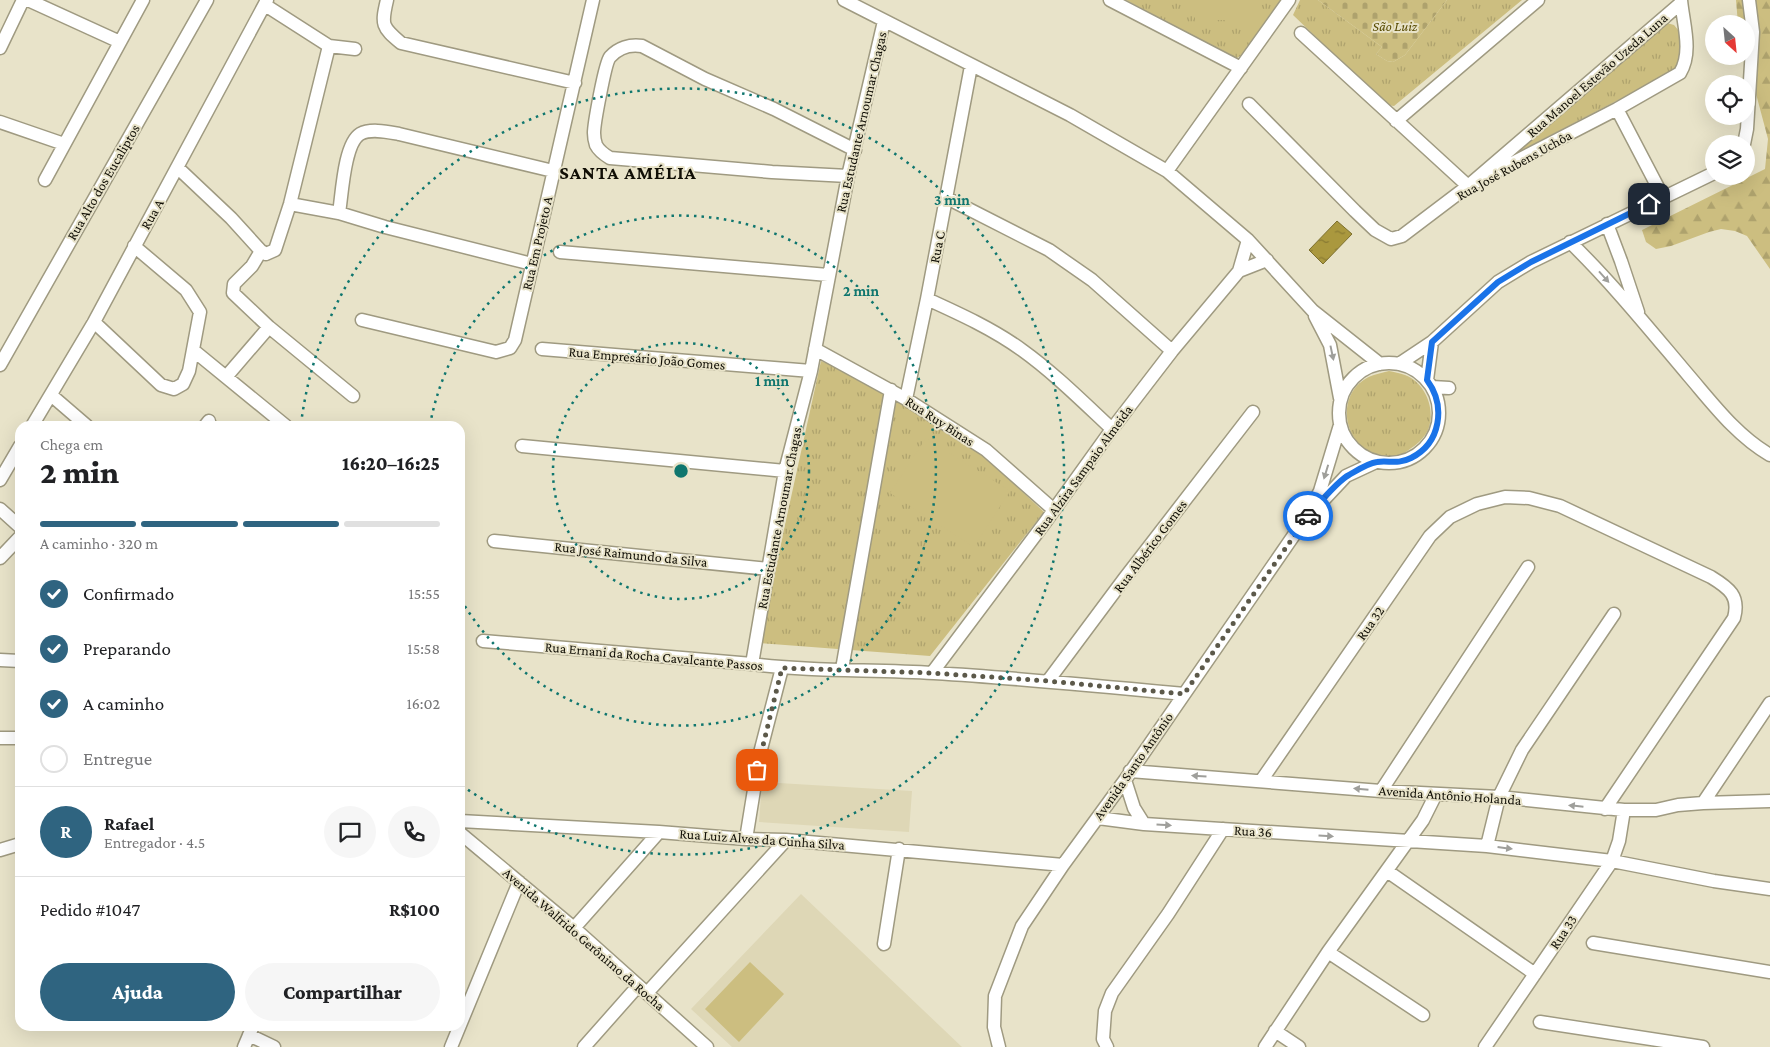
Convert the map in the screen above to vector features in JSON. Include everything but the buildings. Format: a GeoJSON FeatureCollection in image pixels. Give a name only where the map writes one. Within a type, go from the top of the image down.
{"type":"FeatureCollection","features":[{"type":"Feature","properties":{"kind":"street"},"geometry":{"type":"LineString","coordinates":[[0,48],[23,0]]}},
{"type":"Feature","properties":{"kind":"street"},"geometry":{"type":"LineString","coordinates":[[28,0],[120,42]]}},
{"type":"Feature","properties":{"kind":"street"},"geometry":{"type":"LineString","coordinates":[[45,180],[143,0]]}},
{"type":"Feature","properties":{"kind":"street","name":"Rua Alto dos Eucaliptos"},"geometry":{"type":"LineString","coordinates":[[0,365],[207,0]]}},
{"type":"Feature","properties":{"kind":"street"},"geometry":{"type":"LineString","coordinates":[[387,0],[384,25],[388,33],[401,43],[574,83]]}},
{"type":"Feature","properties":{"kind":"street","name":"Rua Em Projeto A"},"geometry":{"type":"LineString","coordinates":[[362,320],[496,352],[510,348],[515,340],[593,0]]}},
{"type":"Feature","properties":{"kind":"street"},"geometry":{"type":"LineString","coordinates":[[844,0],[1070,115],[1167,171],[1248,240],[1313,311],[1380,364]]}},
{"type":"Feature","properties":{"kind":"street"},"geometry":{"type":"LineString","coordinates":[[1110,0],[1241,68]]}},
{"type":"Feature","properties":{"kind":"street"},"geometry":{"type":"LineString","coordinates":[[1167,171],[1289,0]]}},
{"type":"Feature","properties":{"kind":"street"},"geometry":{"type":"LineString","coordinates":[[1396,121],[1538,0]]}},
{"type":"Feature","properties":{"kind":"street"},"geometry":{"type":"LineString","coordinates":[[1746,135],[1753,32],[1749,0]]}},
{"type":"Feature","properties":{"kind":"street"},"geometry":{"type":"LineString","coordinates":[[266,2],[329,46],[355,49]]}},
{"type":"Feature","properties":{"kind":"street","name":"Rua A"},"geometry":{"type":"LineString","coordinates":[[35,421],[94,322],[266,2]]}},
{"type":"Feature","properties":{"kind":"street","name":"Rua José Rubens Uchôa"},"geometry":{"type":"LineString","coordinates":[[1249,104],[1355,211],[1376,230],[1391,239],[1402,236],[1468,186],[1617,109],[1680,73],[1684,67],[1687,52],[1681,2]]}},
{"type":"Feature","properties":{"kind":"street","name":"Rua Manoel Estevão Uzeda Luna"},"geometry":{"type":"LineString","coordinates":[[1468,186],[1681,2]]}},
{"type":"Feature","properties":{"kind":"street","name":"Rua Estudante Arnoumar Chagas"},"geometry":{"type":"LineString","coordinates":[[752,664],[786,471],[811,371],[848,176],[884,21]]}},
{"type":"Feature","properties":{"kind":"street"},"geometry":{"type":"LineString","coordinates":[[1301,33],[1468,186]]}},
{"type":"Feature","properties":{"kind":"street"},"geometry":{"type":"LineString","coordinates":[[848,176],[610,158],[602,153],[596,145],[594,132],[610,57],[625,46],[634,44],[642,46],[705,79],[774,110],[855,150]]}},
{"type":"Feature","properties":{"kind":"street"},"geometry":{"type":"LineString","coordinates":[[178,168],[231,218],[261,251],[266,254],[275,250],[290,204],[329,46]]}},
{"type":"Feature","properties":{"kind":"street","name":"Rua C"},"geometry":{"type":"LineString","coordinates":[[906,399],[947,198],[971,66]]}},
{"type":"Feature","properties":{"kind":"street"},"geometry":{"type":"LineString","coordinates":[[1617,109],[1663,197]]}},
{"type":"Feature","properties":{"kind":"street"},"geometry":{"type":"LineString","coordinates":[[0,122],[64,144]]}},
{"type":"Feature","properties":{"kind":"street"},"geometry":{"type":"LineString","coordinates":[[339,213],[348,157],[355,139],[362,133],[381,131],[553,171]]}},
{"type":"Feature","properties":{"kind":"street"},"geometry":{"type":"LineString","coordinates":[[1398,364],[1432,342],[1498,282],[1570,242],[1705,177]]}},
{"type":"Feature","properties":{"kind":"street"},"geometry":{"type":"LineString","coordinates":[[947,198],[1049,250],[1092,280],[1172,350]]}},
{"type":"Feature","properties":{"kind":"street"},"geometry":{"type":"LineString","coordinates":[[290,204],[339,213],[408,233],[532,264]]}},
{"type":"Feature","properties":{"kind":"street"},"geometry":{"type":"LineString","coordinates":[[1607,224],[1639,316]]}},
{"type":"Feature","properties":{"kind":"street","name":"Rua Alzira Sampaio Almeida"},"geometry":{"type":"LineString","coordinates":[[932,673],[1172,350],[1239,271],[1248,240]]}},
{"type":"Feature","properties":{"kind":"street"},"geometry":{"type":"LineString","coordinates":[[1570,242],[1639,316],[1728,422],[1770,455]]}},
{"type":"Feature","properties":{"kind":"street"},"geometry":{"type":"LineString","coordinates":[[94,322],[161,384],[174,389],[183,384],[189,371],[194,350],[200,312],[186,290],[134,246]]}},
{"type":"Feature","properties":{"kind":"street"},"geometry":{"type":"LineString","coordinates":[[261,251],[252,266],[234,284],[233,292],[269,327],[353,396]]}},
{"type":"Feature","properties":{"kind":"street"},"geometry":{"type":"LineString","coordinates":[[560,252],[828,274]]}},
{"type":"Feature","properties":{"kind":"street","name":"Rua Alzira Sampaio Almeida"},"geometry":{"type":"LineString","coordinates":[[1239,271],[1267,260]]}},
{"type":"Feature","properties":{"kind":"street"},"geometry":{"type":"LineString","coordinates":[[927,299],[977,322],[1023,350],[1066,386],[1112,429]]}},
{"type":"Feature","properties":{"kind":"street"},"geometry":{"type":"LineString","coordinates":[[1313,311],[1330,345],[1340,398]]}},
{"type":"Feature","properties":{"kind":"street"},"geometry":{"type":"LineString","coordinates":[[226,376],[269,327]]}},
{"type":"Feature","properties":{"kind":"street"},"geometry":{"type":"LineString","coordinates":[[1432,342],[1430,383],[1438,403],[1439,420],[1434,436],[1424,450],[1410,459],[1393,463],[1376,462],[1363,457],[1344,438],[1338,412],[1340,398],[1346,386],[1367,368],[1380,364],[1398,364],[1414,370],[1430,383],[1449,388]]}},
{"type":"Feature","properties":{"kind":"street","name":"Rua Empresário João Gomes"},"geometry":{"type":"LineString","coordinates":[[542,349],[811,371]]}},
{"type":"Feature","properties":{"kind":"street","name":"Rua Ruy Binas"},"geometry":{"type":"LineString","coordinates":[[815,349],[891,390],[986,450],[1054,510]]}},
{"type":"Feature","properties":{"kind":"street"},"geometry":{"type":"LineString","coordinates":[[194,350],[280,421]]}},
{"type":"Feature","properties":{"kind":"street"},"geometry":{"type":"LineString","coordinates":[[842,669],[891,390]]}},
{"type":"Feature","properties":{"kind":"street"},"geometry":{"type":"LineString","coordinates":[[51,395],[81,421]]}},
{"type":"Feature","properties":{"kind":"street","name":"Rua Albérico Gomes"},"geometry":{"type":"LineString","coordinates":[[1048,681],[1253,412]]}},
{"type":"Feature","properties":{"kind":"street","name":"Avenida Santo Antônio"},"geometry":{"type":"LineString","coordinates":[[999,1047],[994,1027],[996,996],[1022,926],[1305,519],[1320,491],[1340,425]]}},
{"type":"Feature","properties":{"kind":"street"},"geometry":{"type":"LineString","coordinates":[[522,446],[786,471]]}},
{"type":"Feature","properties":{"kind":"street"},"geometry":{"type":"LineString","coordinates":[[0,480],[15,454]]}},
{"type":"Feature","properties":{"kind":"street","name":"Avenida Santo Antônio"},"geometry":{"type":"LineString","coordinates":[[1305,519],[1346,476],[1376,462]]}},
{"type":"Feature","properties":{"kind":"street","name":"Rua 32"},"geometry":{"type":"LineString","coordinates":[[1261,781],[1430,536],[1450,517],[1477,504],[1505,497],[1529,498],[1560,506],[1711,577],[1727,587],[1734,596],[1737,607],[1734,618],[1605,809]]}},
{"type":"Feature","properties":{"kind":"street"},"geometry":{"type":"LineString","coordinates":[[0,509],[15,522]]}},
{"type":"Feature","properties":{"kind":"street","name":"Rua José Raimundo da Silva"},"geometry":{"type":"LineString","coordinates":[[494,541],[768,569]]}},
{"type":"Feature","properties":{"kind":"street"},"geometry":{"type":"LineString","coordinates":[[0,558],[15,542]]}},
{"type":"Feature","properties":{"kind":"street"},"geometry":{"type":"LineString","coordinates":[[1381,791],[1528,568]]}},
{"type":"Feature","properties":{"kind":"street"},"geometry":{"type":"LineString","coordinates":[[1487,846],[1499,797],[1522,750],[1614,614]]}},
{"type":"Feature","properties":{"kind":"street","name":"Rua Ernani da Rocha Cavalcante Passos"},"geometry":{"type":"LineString","coordinates":[[483,641],[782,668],[932,673],[1048,681],[1184,694]]}},
{"type":"Feature","properties":{"kind":"street"},"geometry":{"type":"LineString","coordinates":[[0,660],[15,662]]}},
{"type":"Feature","properties":{"kind":"street"},"geometry":{"type":"LineString","coordinates":[[746,839],[760,753],[782,668]]}},
{"type":"Feature","properties":{"kind":"street"},"geometry":{"type":"LineString","coordinates":[[1703,803],[1770,703]]}},
{"type":"Feature","properties":{"kind":"street"},"geometry":{"type":"LineString","coordinates":[[0,738],[15,738]]}},
{"type":"Feature","properties":{"kind":"street"},"geometry":{"type":"LineString","coordinates":[[1128,776],[1134,808],[1144,824]]}},
{"type":"Feature","properties":{"kind":"street","name":"Avenida Antônio Holanda"},"geometry":{"type":"LineString","coordinates":[[1128,776],[1261,781],[1381,791],[1499,797],[1624,810],[1656,810],[1678,804],[1769,801]]}},
{"type":"Feature","properties":{"kind":"street"},"geometry":{"type":"LineString","coordinates":[[1265,1047],[1328,952],[1423,820],[1436,794]]}},
{"type":"Feature","properties":{"kind":"street","name":"Rua 33"},"geometry":{"type":"LineString","coordinates":[[1485,1047],[1612,861],[1619,841],[1624,810]]}},
{"type":"Feature","properties":{"kind":"street","name":"Rua 36"},"geometry":{"type":"LineString","coordinates":[[1098,818],[1144,824],[1487,846],[1612,861],[1714,881],[1770,889]]}},
{"type":"Feature","properties":{"kind":"street","name":"Rua Luiz Alves da Cunha Silva"},"geometry":{"type":"LineString","coordinates":[[465,821],[786,840],[1063,865]]}},
{"type":"Feature","properties":{"kind":"street"},"geometry":{"type":"LineString","coordinates":[[1107,1047],[1104,1039],[1105,1011],[1112,993],[1168,914],[1223,829]]}},
{"type":"Feature","properties":{"kind":"street"},"geometry":{"type":"LineString","coordinates":[[574,928],[659,832]]}},
{"type":"Feature","properties":{"kind":"street","name":"Avenida Walfrido Gerônimo da Rocha"},"geometry":{"type":"LineString","coordinates":[[465,837],[574,928],[642,989],[700,1045]]}},
{"type":"Feature","properties":{"kind":"street"},"geometry":{"type":"LineString","coordinates":[[584,1047],[786,840]]}},
{"type":"Feature","properties":{"kind":"street"},"geometry":{"type":"LineString","coordinates":[[0,850],[15,846]]}},
{"type":"Feature","properties":{"kind":"street"},"geometry":{"type":"LineString","coordinates":[[884,944],[900,849]]}},
{"type":"Feature","properties":{"kind":"street"},"geometry":{"type":"LineString","coordinates":[[1387,871],[1535,974]]}},
{"type":"Feature","properties":{"kind":"street"},"geometry":{"type":"LineString","coordinates":[[465,1013],[519,882]]}},
{"type":"Feature","properties":{"kind":"street"},"geometry":{"type":"LineString","coordinates":[[1593,943],[1770,972]]}},
{"type":"Feature","properties":{"kind":"street"},"geometry":{"type":"LineString","coordinates":[[1328,952],[1422,1015]]}},
{"type":"Feature","properties":{"kind":"street"},"geometry":{"type":"LineString","coordinates":[[1540,1022],[1703,1047]]}},
{"type":"Feature","properties":{"kind":"street"},"geometry":{"type":"LineString","coordinates":[[244,1047],[251,1031]]}},
{"type":"Feature","properties":{"kind":"street"},"geometry":{"type":"LineString","coordinates":[[252,1031],[274,1047]]}},
{"type":"Feature","properties":{"kind":"street"},"geometry":{"type":"LineString","coordinates":[[451,1047],[458,1031]]}},
{"type":"Feature","properties":{"kind":"street"},"geometry":{"type":"LineString","coordinates":[[1275,1031],[1298,1047]]}},
{"type":"Feature","properties":{"kind":"shaded area"},"geometry":{"type":"Polygon","coordinates":[[[762,782],[912,791],[909,832],[759,822],[762,782]]]}},
{"type":"Feature","properties":{"kind":"shaded area"},"geometry":{"type":"Polygon","coordinates":[[[801,894],[962,1047],[732,1047],[691,1009],[801,894]]]}},
{"type":"Feature","properties":{"kind":"green space"},"geometry":{"type":"Polygon","coordinates":[[[1126,0],[1281,0],[1242,55],[1237,58],[1229,56],[1126,0]]]}},
{"type":"Feature","properties":{"kind":"green space"},"geometry":{"type":"Polygon","coordinates":[[[1195,0],[1259,0],[1259,28],[1227,28],[1227,20],[1195,20],[1195,0]]]}},
{"type":"Feature","properties":{"kind":"green space"},"geometry":{"type":"Polygon","coordinates":[[[1300,0],[1318,0],[1382,47],[1376,54],[1387,61],[1393,62],[1405,55],[1447,0],[1522,0],[1394,106],[1387,105],[1293,15],[1300,0]]]}},
{"type":"Feature","properties":{"kind":"green space","name":"São Luiz"},"geometry":{"type":"Polygon","coordinates":[[[1318,0],[1447,0],[1405,55],[1393,62],[1387,61],[1376,54],[1382,47],[1318,0]]]}},
{"type":"Feature","properties":{"kind":"green space"},"geometry":{"type":"Polygon","coordinates":[[[1736,0],[1770,0],[1770,269],[1747,236],[1735,231],[1721,229],[1671,246],[1656,249],[1646,242],[1642,230],[1733,185],[1755,185],[1755,174],[1765,169],[1768,139],[1755,90],[1755,75],[1751,75],[1748,65],[1755,65],[1755,15],[1737,15],[1736,0]]]}},
{"type":"Feature","properties":{"kind":"green space"},"geometry":{"type":"Polygon","coordinates":[[[1667,23],[1674,25],[1679,31],[1681,63],[1672,72],[1505,159],[1667,23]]]}},
{"type":"Feature","properties":{"kind":"green space"},"geometry":{"type":"Polygon","coordinates":[[[821,361],[865,379],[985,457],[1044,512],[930,656],[759,643],[821,361]]]}},
{"type":"Feature","properties":{"kind":"green space"},"geometry":{"type":"Polygon","coordinates":[[[1389,371],[1405,375],[1419,384],[1427,398],[1431,414],[1428,430],[1425,435],[1399,457],[1376,454],[1363,448],[1356,440],[1347,421],[1347,410],[1353,390],[1367,378],[1389,371]]]}},
{"type":"Feature","properties":{"kind":"green space"},"geometry":{"type":"Polygon","coordinates":[[[926,438],[1010,491],[974,547],[890,493],[926,438]]]}},
{"type":"Feature","properties":{"kind":"green space"},"geometry":{"type":"Polygon","coordinates":[[[750,962],[784,994],[739,1042],[705,1009],[750,962]]]}},
{"type":"Feature","properties":{"kind":"water"},"geometry":{"type":"Polygon","coordinates":[[[1337,221],[1352,234],[1323,264],[1309,250],[1337,221]]]}},
{"type":"Feature","properties":{"kind":"way so far"},"geometry":{"type":"LineString","coordinates":[[757,770],[782,668],[932,673],[1048,681],[1184,694],[1308,516]]}},
{"type":"Feature","properties":{"kind":"district","name":"SANTA AMÉLIA"},"geometry":{"type":"Point","coordinates":[628,172]}},
{"type":"Feature","properties":{"kind":"route"},"geometry":{"type":"LineString","coordinates":[[1308,516],[1346,476],[1376,462],[1393,463],[1410,459],[1424,450],[1434,436],[1439,420],[1438,403],[1427,380],[1432,342],[1498,282],[1531,262],[1649,204]]}}]}
